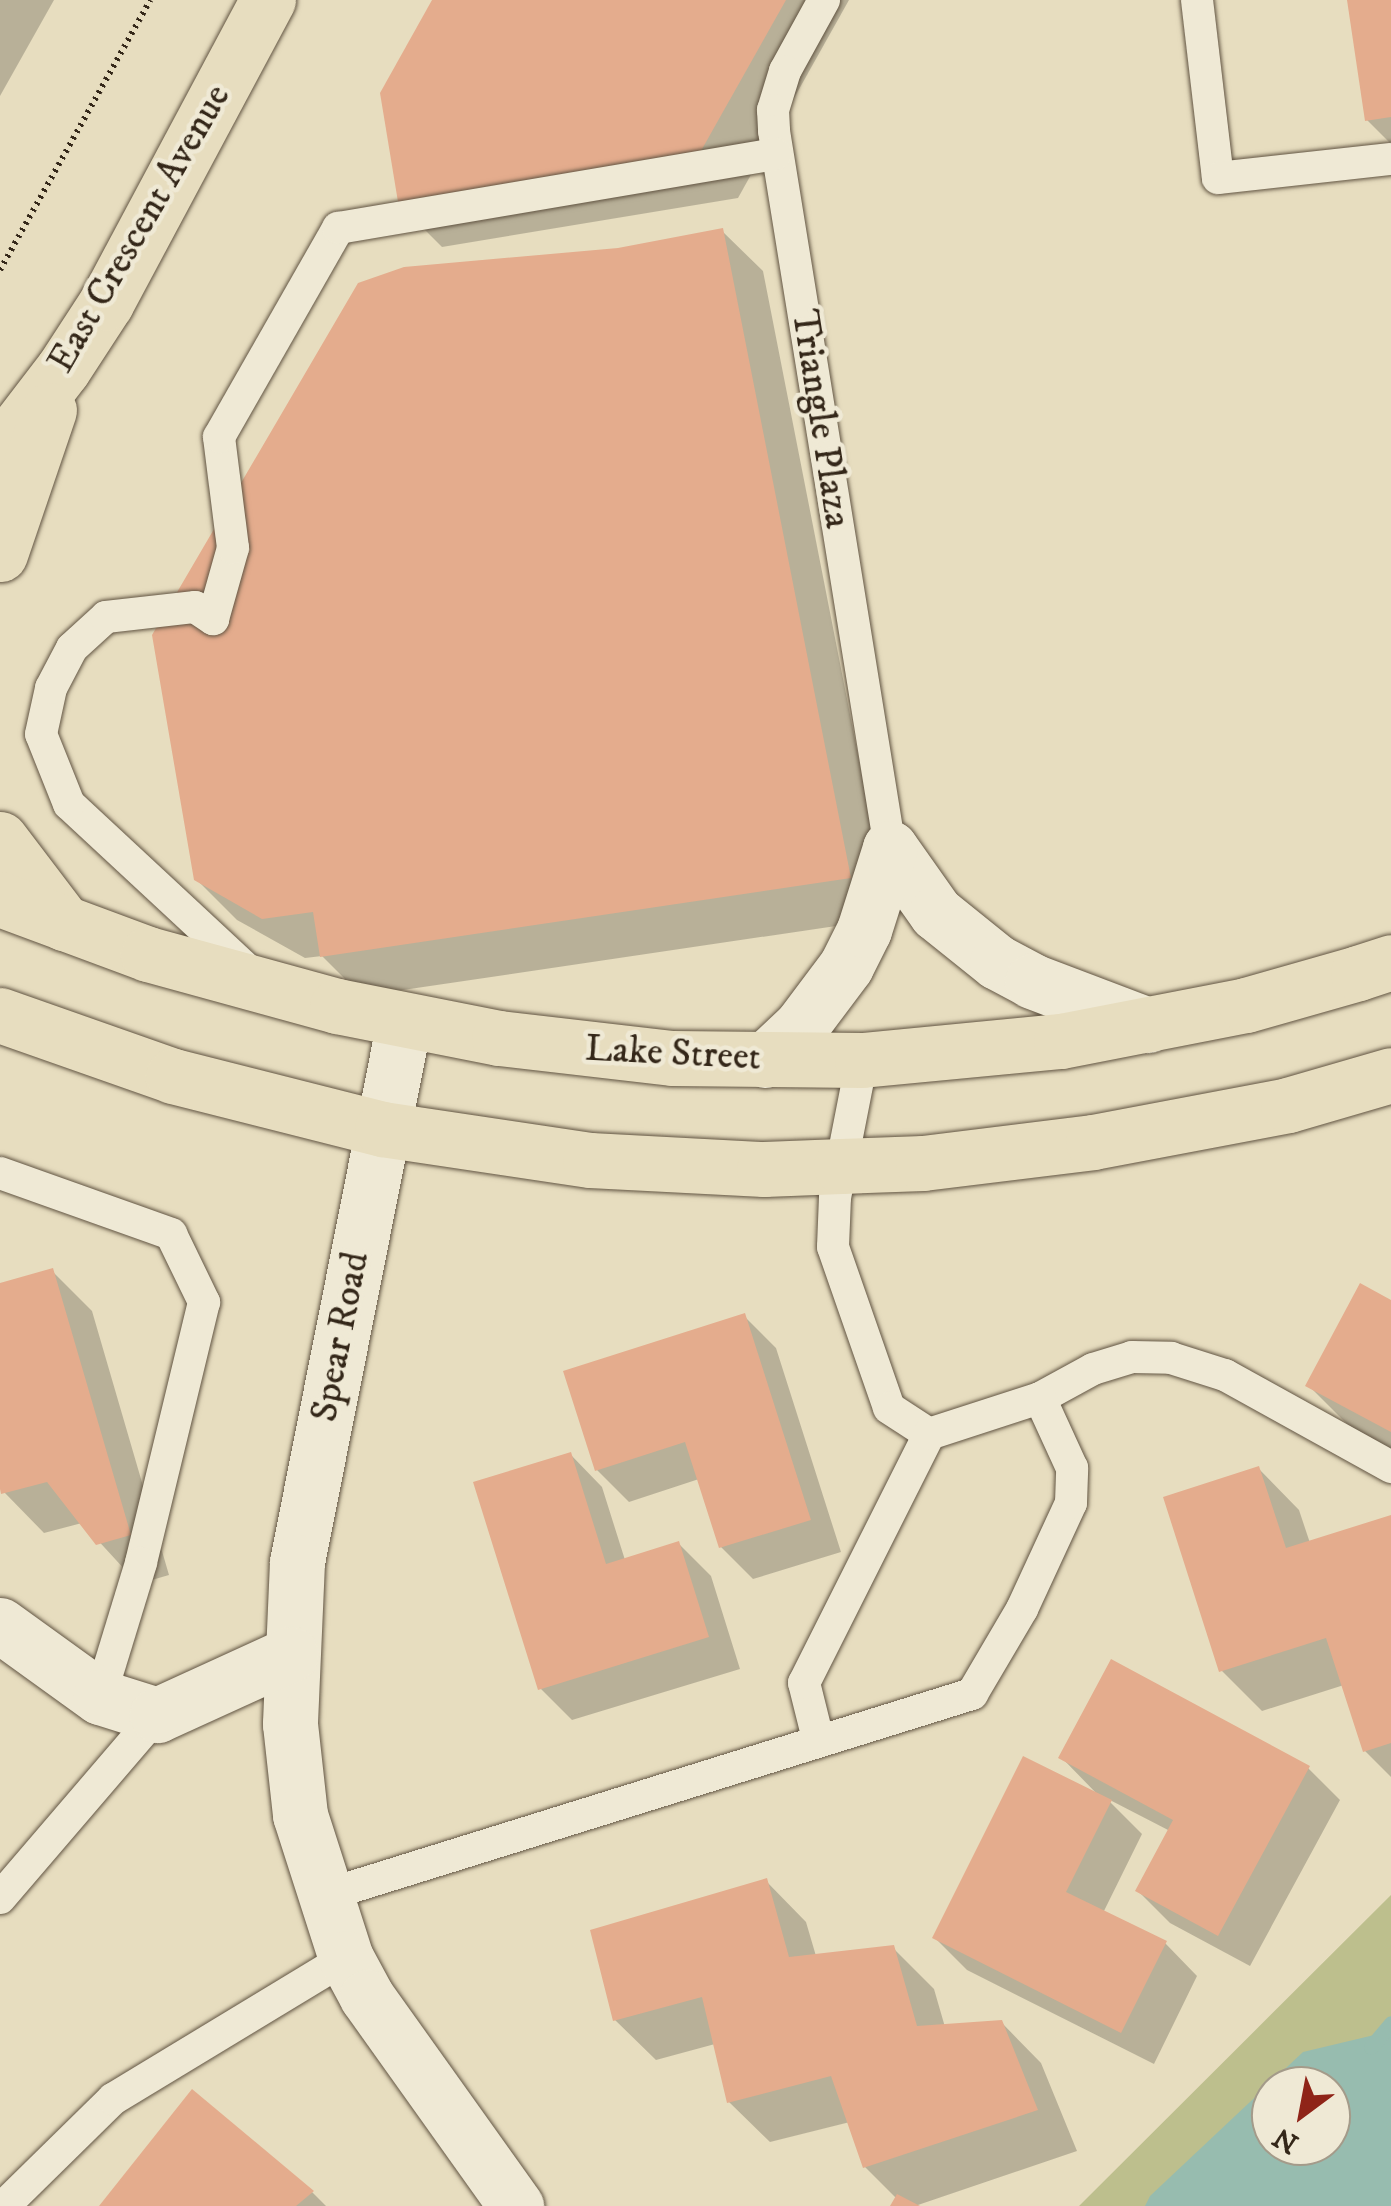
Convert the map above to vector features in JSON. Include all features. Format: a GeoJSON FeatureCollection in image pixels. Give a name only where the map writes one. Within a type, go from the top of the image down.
{"type":"FeatureCollection","features":[{"type":"Feature","properties":{"kind":"main road","name":"East Crescent Avenue"},"geometry":{"type":"LineString","coordinates":[[3,445],[64,369],[146,230],[268,0]]}},
{"type":"Feature","properties":{"kind":"main road"},"geometry":{"type":"LineString","coordinates":[[0,554],[64,369]]}},
{"type":"Feature","properties":{"kind":"main road"},"geometry":{"type":"LineString","coordinates":[[0,840],[66,925]]}},
{"type":"Feature","properties":{"kind":"main road","name":"Lake Street"},"geometry":{"type":"LineString","coordinates":[[0,899],[66,925],[267,988],[404,1022],[586,1050],[766,1060],[862,1060],[1043,1043],[1246,1005],[1374,968]]}},
{"type":"Feature","properties":{"kind":"main road"},"geometry":{"type":"LineString","coordinates":[[0,1015],[173,1076],[382,1129],[590,1160],[764,1169],[1005,1156],[1288,1105],[1391,1076]]}},
{"type":"Feature","properties":{"kind":"street","name":"Triangle Plaza"},"geometry":{"type":"LineString","coordinates":[[890,848],[936,913],[998,962],[1032,981],[1148,1024]]}},
{"type":"Feature","properties":{"kind":"street","name":"Triangle Plaza"},"geometry":{"type":"LineString","coordinates":[[766,1060],[801,1026],[846,966],[864,930],[890,848]]}},
{"type":"Feature","properties":{"kind":"street","name":"Spear Road"},"geometry":{"type":"LineString","coordinates":[[404,1022],[297,1562],[290,1724],[300,1815],[346,1958],[367,1997],[516,2206]]}},
{"type":"Feature","properties":{"kind":"street"},"geometry":{"type":"LineString","coordinates":[[0,1625],[100,1697],[157,1716],[291,1654]]}},
{"type":"Feature","properties":{"kind":"lane","name":"Triangle Plaza"},"geometry":{"type":"LineString","coordinates":[[824,0],[778,90],[773,110],[776,154],[890,848]]}},
{"type":"Feature","properties":{"kind":"lane"},"geometry":{"type":"LineString","coordinates":[[1198,0],[1218,178],[1391,159]]}},
{"type":"Feature","properties":{"kind":"lane"},"geometry":{"type":"LineString","coordinates":[[267,988],[69,804],[41,734],[51,688],[72,648],[106,617],[162,607],[195,607],[214,620],[233,548],[219,437],[338,228],[776,154]]}},
{"type":"Feature","properties":{"kind":"lane"},"geometry":{"type":"LineString","coordinates":[[862,1060],[841,1166],[834,1247],[889,1408],[929,1434]]}},
{"type":"Feature","properties":{"kind":"lane"},"geometry":{"type":"LineString","coordinates":[[0,1173],[172,1234],[204,1302],[141,1563],[100,1697]]}},
{"type":"Feature","properties":{"kind":"lane"},"geometry":{"type":"LineString","coordinates":[[818,1739],[804,1683],[929,1434],[1040,1398],[1093,1369],[1132,1357],[1171,1358],[1225,1375],[1391,1468]]}},
{"type":"Feature","properties":{"kind":"lane"},"geometry":{"type":"LineString","coordinates":[[323,1896],[972,1694],[1022,1609],[1071,1503],[1072,1468],[1040,1398]]}},
{"type":"Feature","properties":{"kind":"lane"},"geometry":{"type":"LineString","coordinates":[[0,1898],[157,1716]]}},
{"type":"Feature","properties":{"kind":"lane"},"geometry":{"type":"LineString","coordinates":[[4,2206],[113,2099],[346,1958]]}},
{"type":"Feature","properties":{"kind":"path"},"geometry":{"type":"LineString","coordinates":[[0,270],[150,0]]}},
{"type":"Feature","properties":{"kind":"green space"},"geometry":{"type":"Polygon","coordinates":[[[1391,1895],[1391,2206],[1079,2206],[1391,1895]]]}},
{"type":"Feature","properties":{"kind":"water"},"geometry":{"type":"Polygon","coordinates":[[[1391,2031],[1391,2206],[1145,2206],[1150,2196],[1251,2101],[1251,2166],[1351,2166],[1351,2066],[1288,2066],[1303,2052],[1391,2031]]]}},
{"type":"Feature","properties":{"kind":"building"},"geometry":{"type":"Polygon","coordinates":[[[432,0],[786,0],[697,158],[399,208],[380,93],[432,0]]]}},
{"type":"Feature","properties":{"kind":"building"},"geometry":{"type":"Polygon","coordinates":[[[1347,0],[1391,0],[1391,117],[1365,121],[1347,0]]]}},
{"type":"Feature","properties":{"kind":"building"},"geometry":{"type":"Polygon","coordinates":[[[723,228],[851,878],[320,957],[313,912],[262,919],[194,880],[152,635],[358,283],[404,267],[618,248],[723,228]]]}},
{"type":"Feature","properties":{"kind":"building"},"geometry":{"type":"Polygon","coordinates":[[[53,1268],[131,1535],[96,1545],[47,1482],[1,1494],[0,1489],[0,1283],[53,1268]]]}},
{"type":"Feature","properties":{"kind":"building"},"geometry":{"type":"Polygon","coordinates":[[[1360,1283],[1391,1300],[1391,1432],[1305,1386],[1360,1283]]]}},
{"type":"Feature","properties":{"kind":"building"},"geometry":{"type":"Polygon","coordinates":[[[745,1313],[811,1520],[719,1548],[685,1442],[595,1471],[563,1371],[745,1313]]]}},
{"type":"Feature","properties":{"kind":"building"},"geometry":{"type":"Polygon","coordinates":[[[571,1452],[606,1564],[679,1541],[709,1637],[538,1690],[473,1482],[571,1452]]]}},
{"type":"Feature","properties":{"kind":"building"},"geometry":{"type":"Polygon","coordinates":[[[1259,1466],[1286,1548],[1391,1515],[1391,1743],[1363,1752],[1326,1638],[1219,1672],[1163,1497],[1259,1466]]]}},
{"type":"Feature","properties":{"kind":"building"},"geometry":{"type":"Polygon","coordinates":[[[1111,1659],[1310,1766],[1218,1936],[1135,1891],[1173,1820],[1058,1758],[1111,1659]]]}},
{"type":"Feature","properties":{"kind":"building"},"geometry":{"type":"Polygon","coordinates":[[[1023,1756],[1112,1800],[1066,1892],[1167,1941],[1121,2033],[932,1938],[1023,1756]]]}},
{"type":"Feature","properties":{"kind":"building"},"geometry":{"type":"Polygon","coordinates":[[[767,1878],[789,1957],[894,1945],[917,2026],[1002,2020],[1038,2110],[863,2168],[831,2076],[727,2103],[702,1997],[613,2021],[590,1930],[767,1878]]]}},
{"type":"Feature","properties":{"kind":"building"},"geometry":{"type":"Polygon","coordinates":[[[192,2089],[314,2191],[296,2206],[99,2206],[192,2089]]]}},
{"type":"Feature","properties":{"kind":"building"},"geometry":{"type":"Polygon","coordinates":[[[897,2194],[920,2206],[890,2206],[897,2194]]]}},
{"type":"Feature","properties":{"kind":"waterway"},"geometry":{"type":"LineString","coordinates":[[1371,2047],[1391,2023]]}}]}
